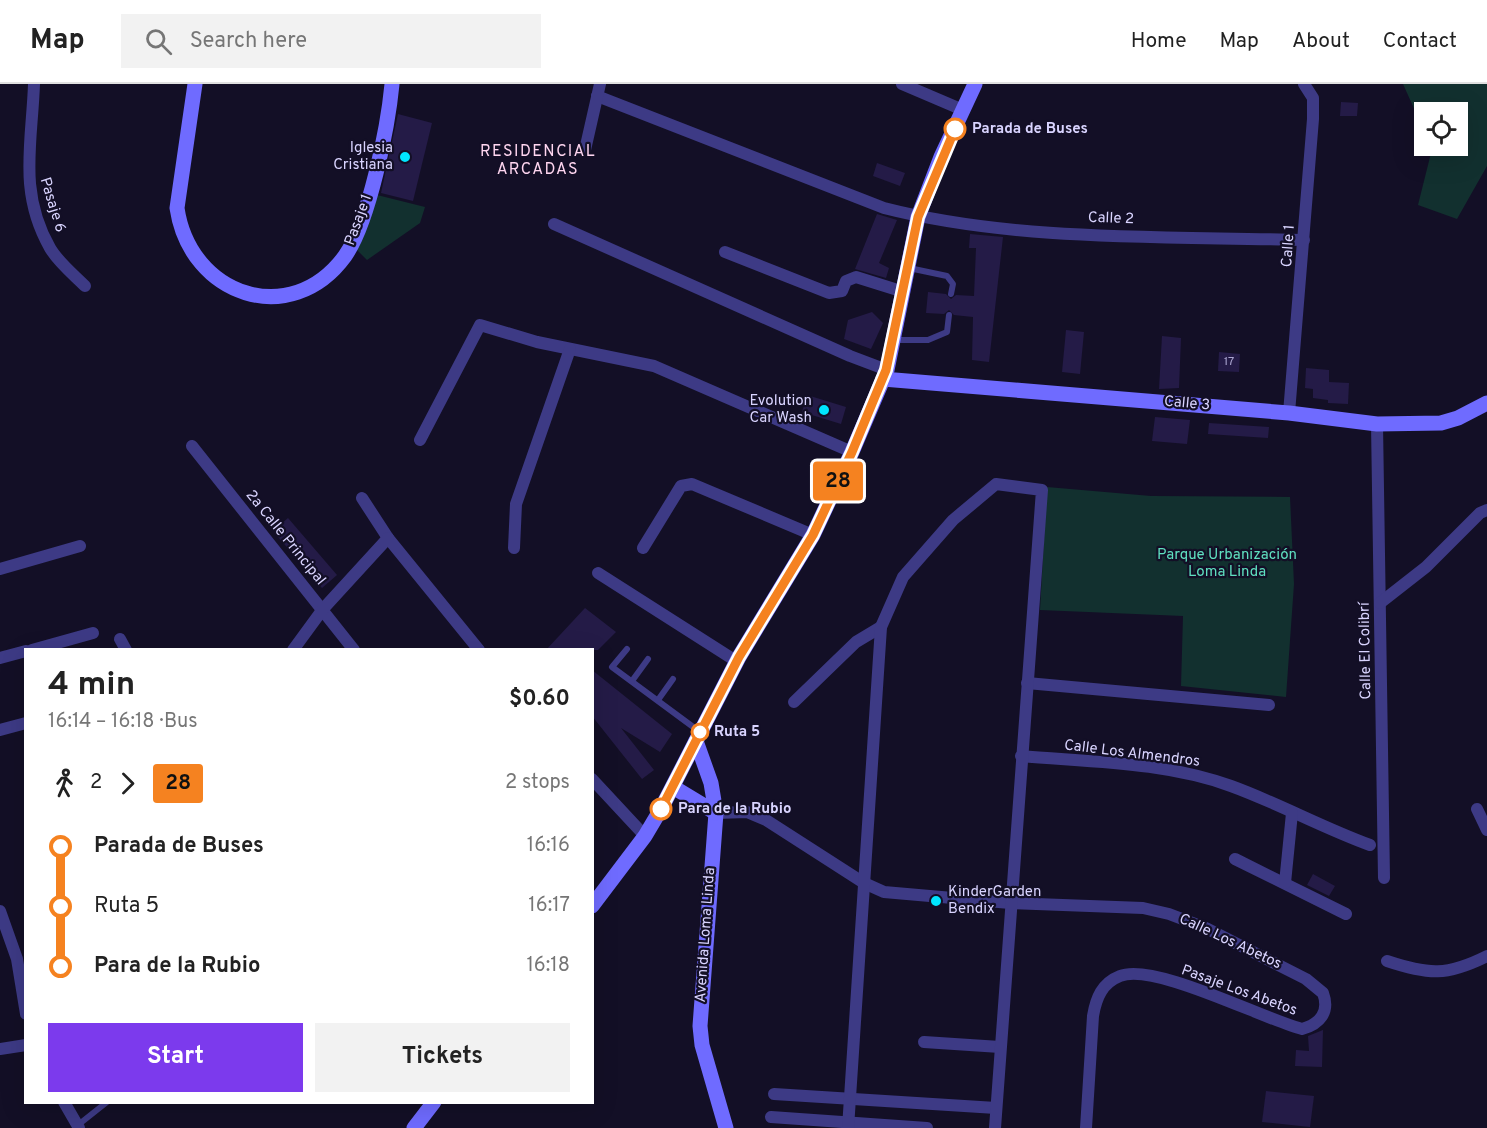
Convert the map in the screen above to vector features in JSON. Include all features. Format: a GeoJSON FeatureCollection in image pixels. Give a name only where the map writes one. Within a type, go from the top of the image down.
{"type":"FeatureCollection","features":[{"type":"Feature","properties":{"kind":"street","name":"Pasaje 6"},"geometry":{"type":"LineString","coordinates":[[34,84],[28,146],[29,188],[50,248],[85,286]]}},
{"type":"Feature","properties":{"kind":"street","name":"Pasaje 1"},"geometry":{"type":"LineString","coordinates":[[195,84],[177,208],[180,225],[189,248],[210,275],[221,284],[240,291],[267,296],[300,291],[309,287],[331,271],[350,247],[361,221],[375,170],[388,119],[392,84]]}},
{"type":"Feature","properties":{"kind":"street"},"geometry":{"type":"LineString","coordinates":[[902,84],[963,110]]}},
{"type":"Feature","properties":{"kind":"street"},"geometry":{"type":"LineString","coordinates":[[594,903],[645,836],[673,787],[736,661],[813,535],[852,452],[885,374],[894,340],[918,217],[975,84]]}},
{"type":"Feature","properties":{"kind":"street","name":"Calle 1"},"geometry":{"type":"LineString","coordinates":[[1289,413],[1313,108],[1313,98],[1304,84]]}},
{"type":"Feature","properties":{"kind":"street"},"geometry":{"type":"LineString","coordinates":[[585,150],[598,90]]}},
{"type":"Feature","properties":{"kind":"street","name":"Calle 2"},"geometry":{"type":"LineString","coordinates":[[598,90],[884,208],[918,217],[1013,231],[1304,240]]}},
{"type":"Feature","properties":{"kind":"street"},"geometry":{"type":"LineString","coordinates":[[554,224],[850,356],[885,374]]}},
{"type":"Feature","properties":{"kind":"street"},"geometry":{"type":"LineString","coordinates":[[725,252],[829,293],[842,291],[846,281],[856,277],[904,292]]}},
{"type":"Feature","properties":{"kind":"street"},"geometry":{"type":"LineString","coordinates":[[420,440],[480,325],[570,349],[654,366],[852,452]]}},
{"type":"Feature","properties":{"kind":"street"},"geometry":{"type":"LineString","coordinates":[[514,548],[516,504],[570,349]]}},
{"type":"Feature","properties":{"kind":"street","name":"Calle 3"},"geometry":{"type":"LineString","coordinates":[[885,374],[1289,413],[1377,424],[1441,423],[1458,418],[1487,404]]}},
{"type":"Feature","properties":{"kind":"street","name":"Calle El Colibrí"},"geometry":{"type":"LineString","coordinates":[[1377,424],[1384,878]]}},
{"type":"Feature","properties":{"kind":"street","name":"2a Calle Principal"},"geometry":{"type":"LineString","coordinates":[[192,446],[352,648]]}},
{"type":"Feature","properties":{"kind":"street"},"geometry":{"type":"LineString","coordinates":[[644,548],[681,486],[692,484],[813,535]]}},
{"type":"Feature","properties":{"kind":"street"},"geometry":{"type":"LineString","coordinates":[[848,1125],[881,627],[903,577],[953,520],[996,484],[1042,490],[995,1128]]}},
{"type":"Feature","properties":{"kind":"street"},"geometry":{"type":"LineString","coordinates":[[362,498],[388,538],[477,648]]}},
{"type":"Feature","properties":{"kind":"street"},"geometry":{"type":"LineString","coordinates":[[1380,603],[1426,567],[1473,519],[1487,510]]}},
{"type":"Feature","properties":{"kind":"street"},"geometry":{"type":"LineString","coordinates":[[295,648],[323,609],[388,538]]}},
{"type":"Feature","properties":{"kind":"street"},"geometry":{"type":"LineString","coordinates":[[0,569],[80,546]]}},
{"type":"Feature","properties":{"kind":"street"},"geometry":{"type":"LineString","coordinates":[[597,573],[736,661]]}},
{"type":"Feature","properties":{"kind":"street"},"geometry":{"type":"LineString","coordinates":[[794,702],[856,642],[881,627]]}},
{"type":"Feature","properties":{"kind":"street"},"geometry":{"type":"LineString","coordinates":[[39,648],[93,633]]}},
{"type":"Feature","properties":{"kind":"street"},"geometry":{"type":"LineString","coordinates":[[0,658],[24,652]]}},
{"type":"Feature","properties":{"kind":"street"},"geometry":{"type":"LineString","coordinates":[[1027,683],[1269,705]]}},
{"type":"Feature","properties":{"kind":"street"},"geometry":{"type":"LineString","coordinates":[[0,730],[24,724]]}},
{"type":"Feature","properties":{"kind":"street","name":"Avenida Loma Linda"},"geometry":{"type":"LineString","coordinates":[[698,736],[711,783],[716,813],[700,1026],[702,1045],[726,1128]]}},
{"type":"Feature","properties":{"kind":"street","name":"Calle Los Almendros"},"geometry":{"type":"LineString","coordinates":[[1021,756],[1185,774],[1231,786],[1370,845]]}},
{"type":"Feature","properties":{"kind":"street"},"geometry":{"type":"LineString","coordinates":[[594,781],[645,836]]}},
{"type":"Feature","properties":{"kind":"street"},"geometry":{"type":"LineString","coordinates":[[673,787],[716,813]]}},
{"type":"Feature","properties":{"kind":"street"},"geometry":{"type":"LineString","coordinates":[[1478,809],[1487,830]]}},
{"type":"Feature","properties":{"kind":"street","name":"Calle Los Abetos"},"geometry":{"type":"LineString","coordinates":[[716,813],[747,812],[766,820],[864,883],[884,892],[1010,903],[1143,908],[1169,914],[1206,928],[1316,985],[1323,993],[1325,1011]]}},
{"type":"Feature","properties":{"kind":"street"},"geometry":{"type":"LineString","coordinates":[[1285,883],[1292,813]]}},
{"type":"Feature","properties":{"kind":"street"},"geometry":{"type":"LineString","coordinates":[[1235,859],[1346,914]]}},
{"type":"Feature","properties":{"kind":"street"},"geometry":{"type":"LineString","coordinates":[[0,911],[17,959],[24,1002]]}},
{"type":"Feature","properties":{"kind":"street"},"geometry":{"type":"LineString","coordinates":[[1387,961],[1415,971],[1433,973],[1450,972],[1487,956]]}},
{"type":"Feature","properties":{"kind":"street","name":"Pasaje Los Abetos"},"geometry":{"type":"LineString","coordinates":[[1086,1128],[1090,1034],[1095,1001],[1110,981],[1122,975],[1138,973],[1209,993],[1302,1029],[1314,1026],[1325,1011]]}},
{"type":"Feature","properties":{"kind":"street"},"geometry":{"type":"LineString","coordinates":[[924,1042],[1000,1047]]}},
{"type":"Feature","properties":{"kind":"street"},"geometry":{"type":"LineString","coordinates":[[0,1049],[24,1045]]}},
{"type":"Feature","properties":{"kind":"street"},"geometry":{"type":"LineString","coordinates":[[774,1094],[996,1108]]}},
{"type":"Feature","properties":{"kind":"street"},"geometry":{"type":"LineString","coordinates":[[65,1104],[78,1127]]}},
{"type":"Feature","properties":{"kind":"street"},"geometry":{"type":"LineString","coordinates":[[414,1128],[432,1104]]}},
{"type":"Feature","properties":{"kind":"street"},"geometry":{"type":"LineString","coordinates":[[771,1117],[848,1125],[927,1128]]}},
{"type":"Feature","properties":{"kind":"lane"},"geometry":{"type":"LineString","coordinates":[[909,268],[947,276],[952,284],[951,294]]}},
{"type":"Feature","properties":{"kind":"lane"},"geometry":{"type":"LineString","coordinates":[[894,340],[938,338],[947,332],[949,315]]}},
{"type":"Feature","properties":{"kind":"lane"},"geometry":{"type":"LineString","coordinates":[[627,649],[612,667],[658,700],[698,736]]}},
{"type":"Feature","properties":{"kind":"lane"},"geometry":{"type":"LineString","coordinates":[[632,681],[648,660]]}},
{"type":"Feature","properties":{"kind":"lane"},"geometry":{"type":"LineString","coordinates":[[658,700],[673,679]]}},
{"type":"Feature","properties":{"kind":"lane"},"geometry":{"type":"LineString","coordinates":[[78,1127],[104,1104]]}},
{"type":"Feature","properties":{"kind":"green space"},"geometry":{"type":"Polygon","coordinates":[[[1403,84],[1487,84],[1487,166],[1457,219],[1418,205],[1430,156],[1468,156],[1468,102],[1414,102],[1414,108],[1403,84]]]}},
{"type":"Feature","properties":{"kind":"green space"},"geometry":{"type":"Polygon","coordinates":[[[377,195],[425,207],[420,223],[367,260],[353,246],[377,195]]]}},
{"type":"Feature","properties":{"kind":"green space","name":"Parque Urbanización Loma Linda"},"geometry":{"type":"Polygon","coordinates":[[[1047,487],[1151,496],[1290,497],[1294,584],[1286,697],[1181,686],[1183,616],[1040,610],[1047,487]]]}},
{"type":"Feature","properties":{"kind":"building"},"geometry":{"type":"Polygon","coordinates":[[[1341,102],[1358,103],[1357,116],[1340,116],[1341,102]]]}},
{"type":"Feature","properties":{"kind":"building","name":"Iglesia Cristiana"},"geometry":{"type":"Polygon","coordinates":[[[398,114],[432,123],[413,201],[381,193],[398,114]]]}},
{"type":"Feature","properties":{"kind":"building"},"geometry":{"type":"Polygon","coordinates":[[[877,163],[905,173],[900,186],[873,176],[877,163]]]}},
{"type":"Feature","properties":{"kind":"building"},"geometry":{"type":"Polygon","coordinates":[[[877,214],[897,220],[879,263],[889,268],[886,278],[855,269],[877,214]]]}},
{"type":"Feature","properties":{"kind":"building"},"geometry":{"type":"Polygon","coordinates":[[[970,234],[1003,237],[989,362],[972,360],[973,317],[954,315],[949,310],[944,314],[926,313],[928,292],[946,294],[951,299],[956,295],[974,296],[976,248],[969,248],[970,234]]]}},
{"type":"Feature","properties":{"kind":"building"},"geometry":{"type":"Polygon","coordinates":[[[872,312],[883,323],[871,349],[844,339],[848,320],[872,312]]]}},
{"type":"Feature","properties":{"kind":"building"},"geometry":{"type":"Polygon","coordinates":[[[1066,330],[1084,332],[1080,374],[1062,372],[1066,330]]]}},
{"type":"Feature","properties":{"kind":"building"},"geometry":{"type":"Polygon","coordinates":[[[1162,336],[1181,338],[1179,388],[1159,389],[1162,336]]]}},
{"type":"Feature","properties":{"kind":"building"},"geometry":{"type":"Polygon","coordinates":[[[1219,352],[1240,354],[1239,372],[1218,371],[1219,352]]]}},
{"type":"Feature","properties":{"kind":"building"},"geometry":{"type":"Polygon","coordinates":[[[1306,368],[1329,370],[1329,382],[1349,383],[1348,404],[1328,403],[1328,400],[1313,398],[1313,389],[1305,388],[1306,368]]]}},
{"type":"Feature","properties":{"kind":"building","name":"Evolution Car Wash"},"geometry":{"type":"Polygon","coordinates":[[[807,395],[846,407],[841,424],[802,412],[807,395]]]}},
{"type":"Feature","properties":{"kind":"building"},"geometry":{"type":"Polygon","coordinates":[[[1155,417],[1190,420],[1187,444],[1152,441],[1155,417]]]}},
{"type":"Feature","properties":{"kind":"building"},"geometry":{"type":"Polygon","coordinates":[[[1209,423],[1269,427],[1268,438],[1208,434],[1209,423]]]}},
{"type":"Feature","properties":{"kind":"building"},"geometry":{"type":"Polygon","coordinates":[[[288,518],[337,575],[322,588],[273,531],[288,518]]]}},
{"type":"Feature","properties":{"kind":"building"},"geometry":{"type":"Polygon","coordinates":[[[585,608],[616,632],[598,650],[594,648],[548,648],[585,608]]]}},
{"type":"Feature","properties":{"kind":"building"},"geometry":{"type":"Polygon","coordinates":[[[594,672],[672,734],[660,752],[621,728],[654,770],[642,779],[594,719],[594,672]]]}},
{"type":"Feature","properties":{"kind":"building"},"geometry":{"type":"Polygon","coordinates":[[[1313,874],[1335,886],[1329,896],[1307,885],[1313,874]]]}},
{"type":"Feature","properties":{"kind":"building"},"geometry":{"type":"Polygon","coordinates":[[[1323,1030],[1322,1067],[1295,1066],[1296,1050],[1309,1051],[1308,1036],[1323,1030]]]}},
{"type":"Feature","properties":{"kind":"building"},"geometry":{"type":"Polygon","coordinates":[[[1266,1091],[1314,1096],[1310,1127],[1262,1122],[1266,1091]]]}},
{"type":"Feature","properties":{"kind":"bus line","name":"28"},"geometry":{"type":"LineString","coordinates":[[661,809],[739,657],[813,535],[852,452],[886,370],[918,217],[941,157],[955,129]]}},
{"type":"Feature","properties":{"kind":"place","name":"Parada de Buses"},"geometry":{"type":"Point","coordinates":[955,129]}},
{"type":"Feature","properties":{"kind":"place","name":"Iglesia Cristiana"},"geometry":{"type":"Point","coordinates":[405,157]}},
{"type":"Feature","properties":{"kind":"place","name":"Evolution Car Wash"},"geometry":{"type":"Point","coordinates":[824,410]}},
{"type":"Feature","properties":{"kind":"place","name":"Ruta 5"},"geometry":{"type":"Point","coordinates":[700,732]}},
{"type":"Feature","properties":{"kind":"place","name":"Para de la Rubio"},"geometry":{"type":"Point","coordinates":[661,809]}},
{"type":"Feature","properties":{"kind":"place","name":"KinderGarden Bendix"},"geometry":{"type":"Point","coordinates":[936,901]}},
{"type":"Feature","properties":{"kind":"district","name":"RESIDENCIAL ARCADAS"},"geometry":{"type":"Point","coordinates":[538,161]}}]}
